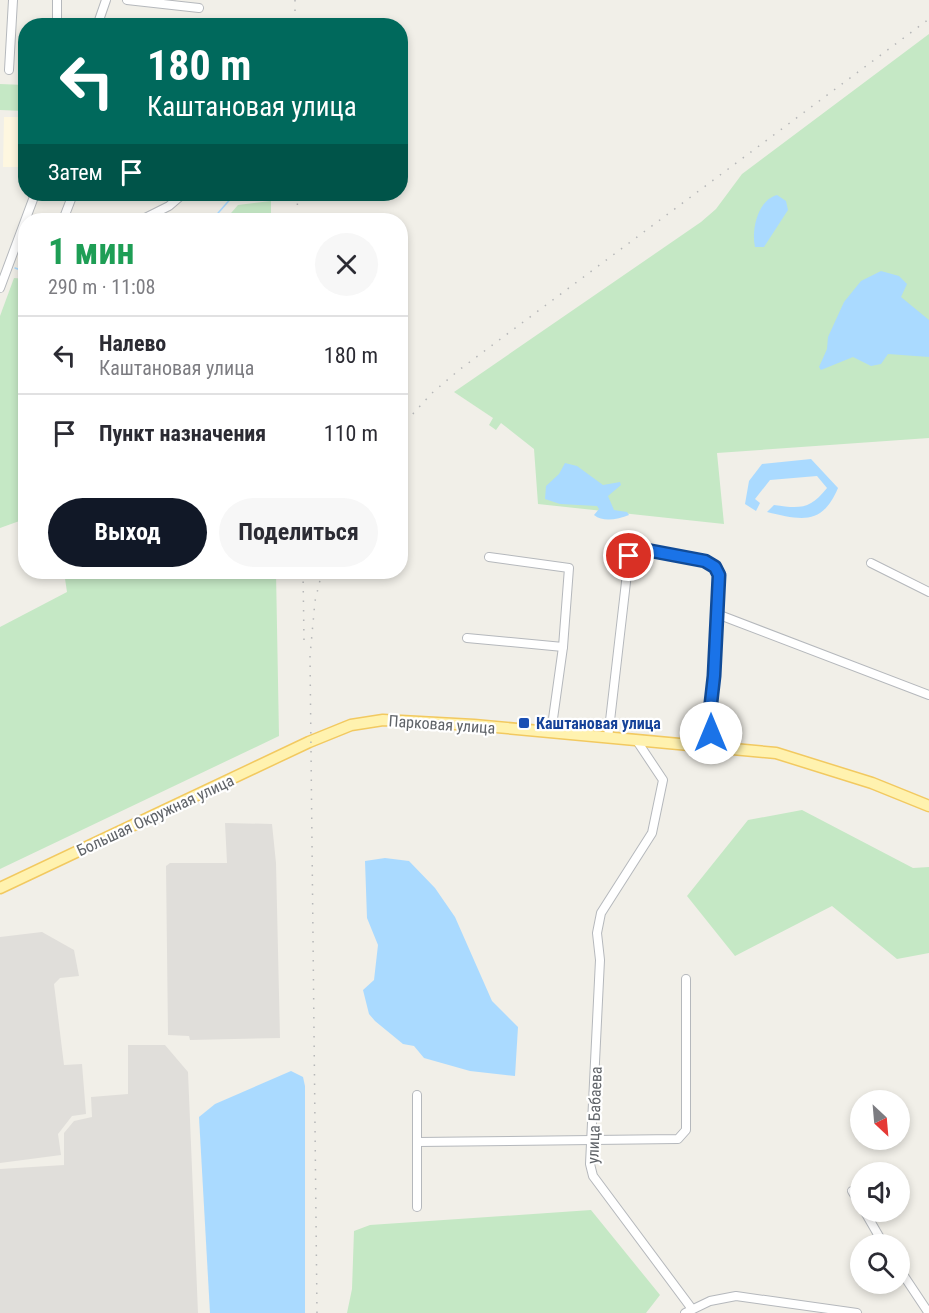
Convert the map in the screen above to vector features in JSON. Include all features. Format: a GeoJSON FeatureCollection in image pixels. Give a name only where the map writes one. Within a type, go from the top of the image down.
{"type":"FeatureCollection","features":[{"type":"Feature","properties":{"kind":"main road","name":"Парковая улица"},"geometry":{"type":"LineString","coordinates":[[309,742],[351,724],[383,720],[776,753],[872,783],[929,806]]}},
{"type":"Feature","properties":{"kind":"main road","name":"Большая Окружная улица"},"geometry":{"type":"LineString","coordinates":[[0,888],[309,742]]}},
{"type":"Feature","properties":{"kind":"street"},"geometry":{"type":"LineString","coordinates":[[9,70],[13,0]]}},
{"type":"Feature","properties":{"kind":"street"},"geometry":{"type":"LineString","coordinates":[[57,0],[57,18]]}},
{"type":"Feature","properties":{"kind":"street"},"geometry":{"type":"LineString","coordinates":[[100,18],[106,0]]}},
{"type":"Feature","properties":{"kind":"street"},"geometry":{"type":"LineString","coordinates":[[127,0],[199,8]]}},
{"type":"Feature","properties":{"kind":"street"},"geometry":{"type":"LineString","coordinates":[[155,213],[175,201]]}},
{"type":"Feature","properties":{"kind":"street"},"geometry":{"type":"LineString","coordinates":[[0,288],[18,246]]}},
{"type":"Feature","properties":{"kind":"street"},"geometry":{"type":"LineString","coordinates":[[608,738],[631,550],[636,548],[705,561],[715,567],[719,575],[714,676],[709,720],[716,747]]}},
{"type":"Feature","properties":{"kind":"street"},"geometry":{"type":"LineString","coordinates":[[489,557],[569,568],[563,647],[550,733]]}},
{"type":"Feature","properties":{"kind":"street"},"geometry":{"type":"LineString","coordinates":[[871,563],[929,592]]}},
{"type":"Feature","properties":{"kind":"street"},"geometry":{"type":"LineString","coordinates":[[717,614],[929,695]]}},
{"type":"Feature","properties":{"kind":"street"},"geometry":{"type":"LineString","coordinates":[[467,638],[563,647]]}},
{"type":"Feature","properties":{"kind":"street","name":"улица Бабаева"},"geometry":{"type":"LineString","coordinates":[[637,741],[663,780],[652,833],[601,913],[597,933],[600,960],[590,1164],[593,1176],[688,1311]]}},
{"type":"Feature","properties":{"kind":"street"},"geometry":{"type":"LineString","coordinates":[[418,1142],[678,1138],[683,1136],[686,1130],[686,979]]}},
{"type":"Feature","properties":{"kind":"street"},"geometry":{"type":"LineString","coordinates":[[417,1095],[417,1207]]}},
{"type":"Feature","properties":{"kind":"street"},"geometry":{"type":"LineString","coordinates":[[910,1285],[928,1312]]}},
{"type":"Feature","properties":{"kind":"street"},"geometry":{"type":"LineString","coordinates":[[688,1311],[710,1301],[736,1296],[857,1313]]}},
{"type":"Feature","properties":{"kind":"shaded area"},"geometry":{"type":"Polygon","coordinates":[[[4,117],[18,117],[18,167],[3,167],[4,117]]]}},
{"type":"Feature","properties":{"kind":"shaded area"},"geometry":{"type":"Polygon","coordinates":[[[225,823],[272,824],[276,863],[280,1038],[190,1040],[189,1036],[168,1035],[166,866],[170,863],[227,863],[225,823]]]}},
{"type":"Feature","properties":{"kind":"shaded area"},"geometry":{"type":"Polygon","coordinates":[[[42,932],[74,950],[79,976],[60,978],[54,984],[64,1065],[82,1064],[86,1114],[72,1116],[58,1134],[61,1155],[0,1163],[0,937],[42,932]]]}},
{"type":"Feature","properties":{"kind":"shaded area"},"geometry":{"type":"Polygon","coordinates":[[[128,1045],[165,1045],[188,1072],[198,1313],[0,1313],[0,1169],[64,1165],[64,1133],[74,1121],[92,1117],[91,1097],[128,1094],[128,1045]]]}},
{"type":"Feature","properties":{"kind":"green space"},"geometry":{"type":"Polygon","coordinates":[[[929,34],[929,438],[717,453],[724,524],[538,504],[534,449],[501,423],[496,430],[489,425],[493,418],[454,392],[701,222],[716,209],[742,174],[929,34]]]}},
{"type":"Feature","properties":{"kind":"green space"},"geometry":{"type":"Polygon","coordinates":[[[0,84],[18,85],[18,111],[0,110],[0,84]]]}},
{"type":"Feature","properties":{"kind":"green space"},"geometry":{"type":"Polygon","coordinates":[[[271,201],[271,213],[231,213],[238,205],[271,201]]]}},
{"type":"Feature","properties":{"kind":"green space"},"geometry":{"type":"Polygon","coordinates":[[[14,278],[18,278],[18,522],[0,528],[0,316],[14,278]]]}},
{"type":"Feature","properties":{"kind":"green space"},"geometry":{"type":"Polygon","coordinates":[[[65,579],[276,579],[279,736],[0,869],[0,627],[67,592],[65,579]]]}},
{"type":"Feature","properties":{"kind":"green space"},"geometry":{"type":"Polygon","coordinates":[[[802,810],[913,868],[929,867],[929,953],[897,959],[832,906],[735,956],[687,896],[748,820],[802,810]]]}},
{"type":"Feature","properties":{"kind":"green space"},"geometry":{"type":"Polygon","coordinates":[[[591,1210],[660,1295],[646,1313],[347,1313],[352,1289],[354,1231],[370,1225],[591,1210]]]}},
{"type":"Feature","properties":{"kind":"water"},"geometry":{"type":"Polygon","coordinates":[[[777,195],[786,201],[788,210],[764,247],[755,247],[754,232],[757,216],[765,203],[777,195]]]}},
{"type":"Feature","properties":{"kind":"water"},"geometry":{"type":"Polygon","coordinates":[[[881,271],[899,276],[907,284],[901,297],[929,320],[929,357],[888,354],[881,364],[871,366],[853,357],[821,370],[819,367],[827,349],[828,337],[844,302],[861,281],[881,271]]]}},
{"type":"Feature","properties":{"kind":"water"},"geometry":{"type":"Polygon","coordinates":[[[811,459],[838,488],[825,509],[809,517],[800,518],[767,512],[774,505],[798,507],[810,504],[827,488],[817,476],[770,480],[755,499],[760,503],[756,511],[745,504],[749,481],[762,464],[811,459]]]}},
{"type":"Feature","properties":{"kind":"water"},"geometry":{"type":"Polygon","coordinates":[[[565,463],[577,466],[603,485],[620,482],[621,485],[608,496],[614,510],[627,512],[629,515],[607,520],[594,515],[599,509],[597,506],[560,504],[545,499],[546,486],[559,474],[565,463]]]}},
{"type":"Feature","properties":{"kind":"water"},"geometry":{"type":"Polygon","coordinates":[[[385,858],[409,861],[435,888],[455,917],[492,1001],[518,1027],[515,1076],[470,1071],[424,1058],[414,1046],[403,1044],[369,1014],[363,990],[374,980],[378,945],[367,918],[365,861],[385,858]]]}},
{"type":"Feature","properties":{"kind":"water"},"geometry":{"type":"Polygon","coordinates":[[[291,1071],[303,1077],[305,1086],[305,1313],[210,1313],[199,1117],[215,1104],[291,1071]]]}},
{"type":"Feature","properties":{"kind":"waterway"},"geometry":{"type":"LineString","coordinates":[[218,213],[229,201]]}},
{"type":"Feature","properties":{"kind":"railway"},"geometry":{"type":"LineString","coordinates":[[295,0],[295,18]]}},
{"type":"Feature","properties":{"kind":"railway"},"geometry":{"type":"LineString","coordinates":[[408,419],[432,393],[459,370],[929,19]]}},
{"type":"Feature","properties":{"kind":"railway"},"geometry":{"type":"LineString","coordinates":[[297,201],[298,213]]}},
{"type":"Feature","properties":{"kind":"railway"},"geometry":{"type":"LineString","coordinates":[[303,579],[304,640]]}},
{"type":"Feature","properties":{"kind":"railway"},"geometry":{"type":"LineString","coordinates":[[317,1313],[310,656],[315,601],[320,579]]}},
{"type":"Feature","properties":{"kind":"place","name":"Каштановая улица"},"geometry":{"type":"Point","coordinates":[524,723]}},
{"type":"Feature","properties":{"kind":"route"},"geometry":{"type":"LineString","coordinates":[[629,556],[631,550],[636,548],[674,557],[705,561],[715,567],[719,575],[714,676],[709,720],[711,733]]}}]}
